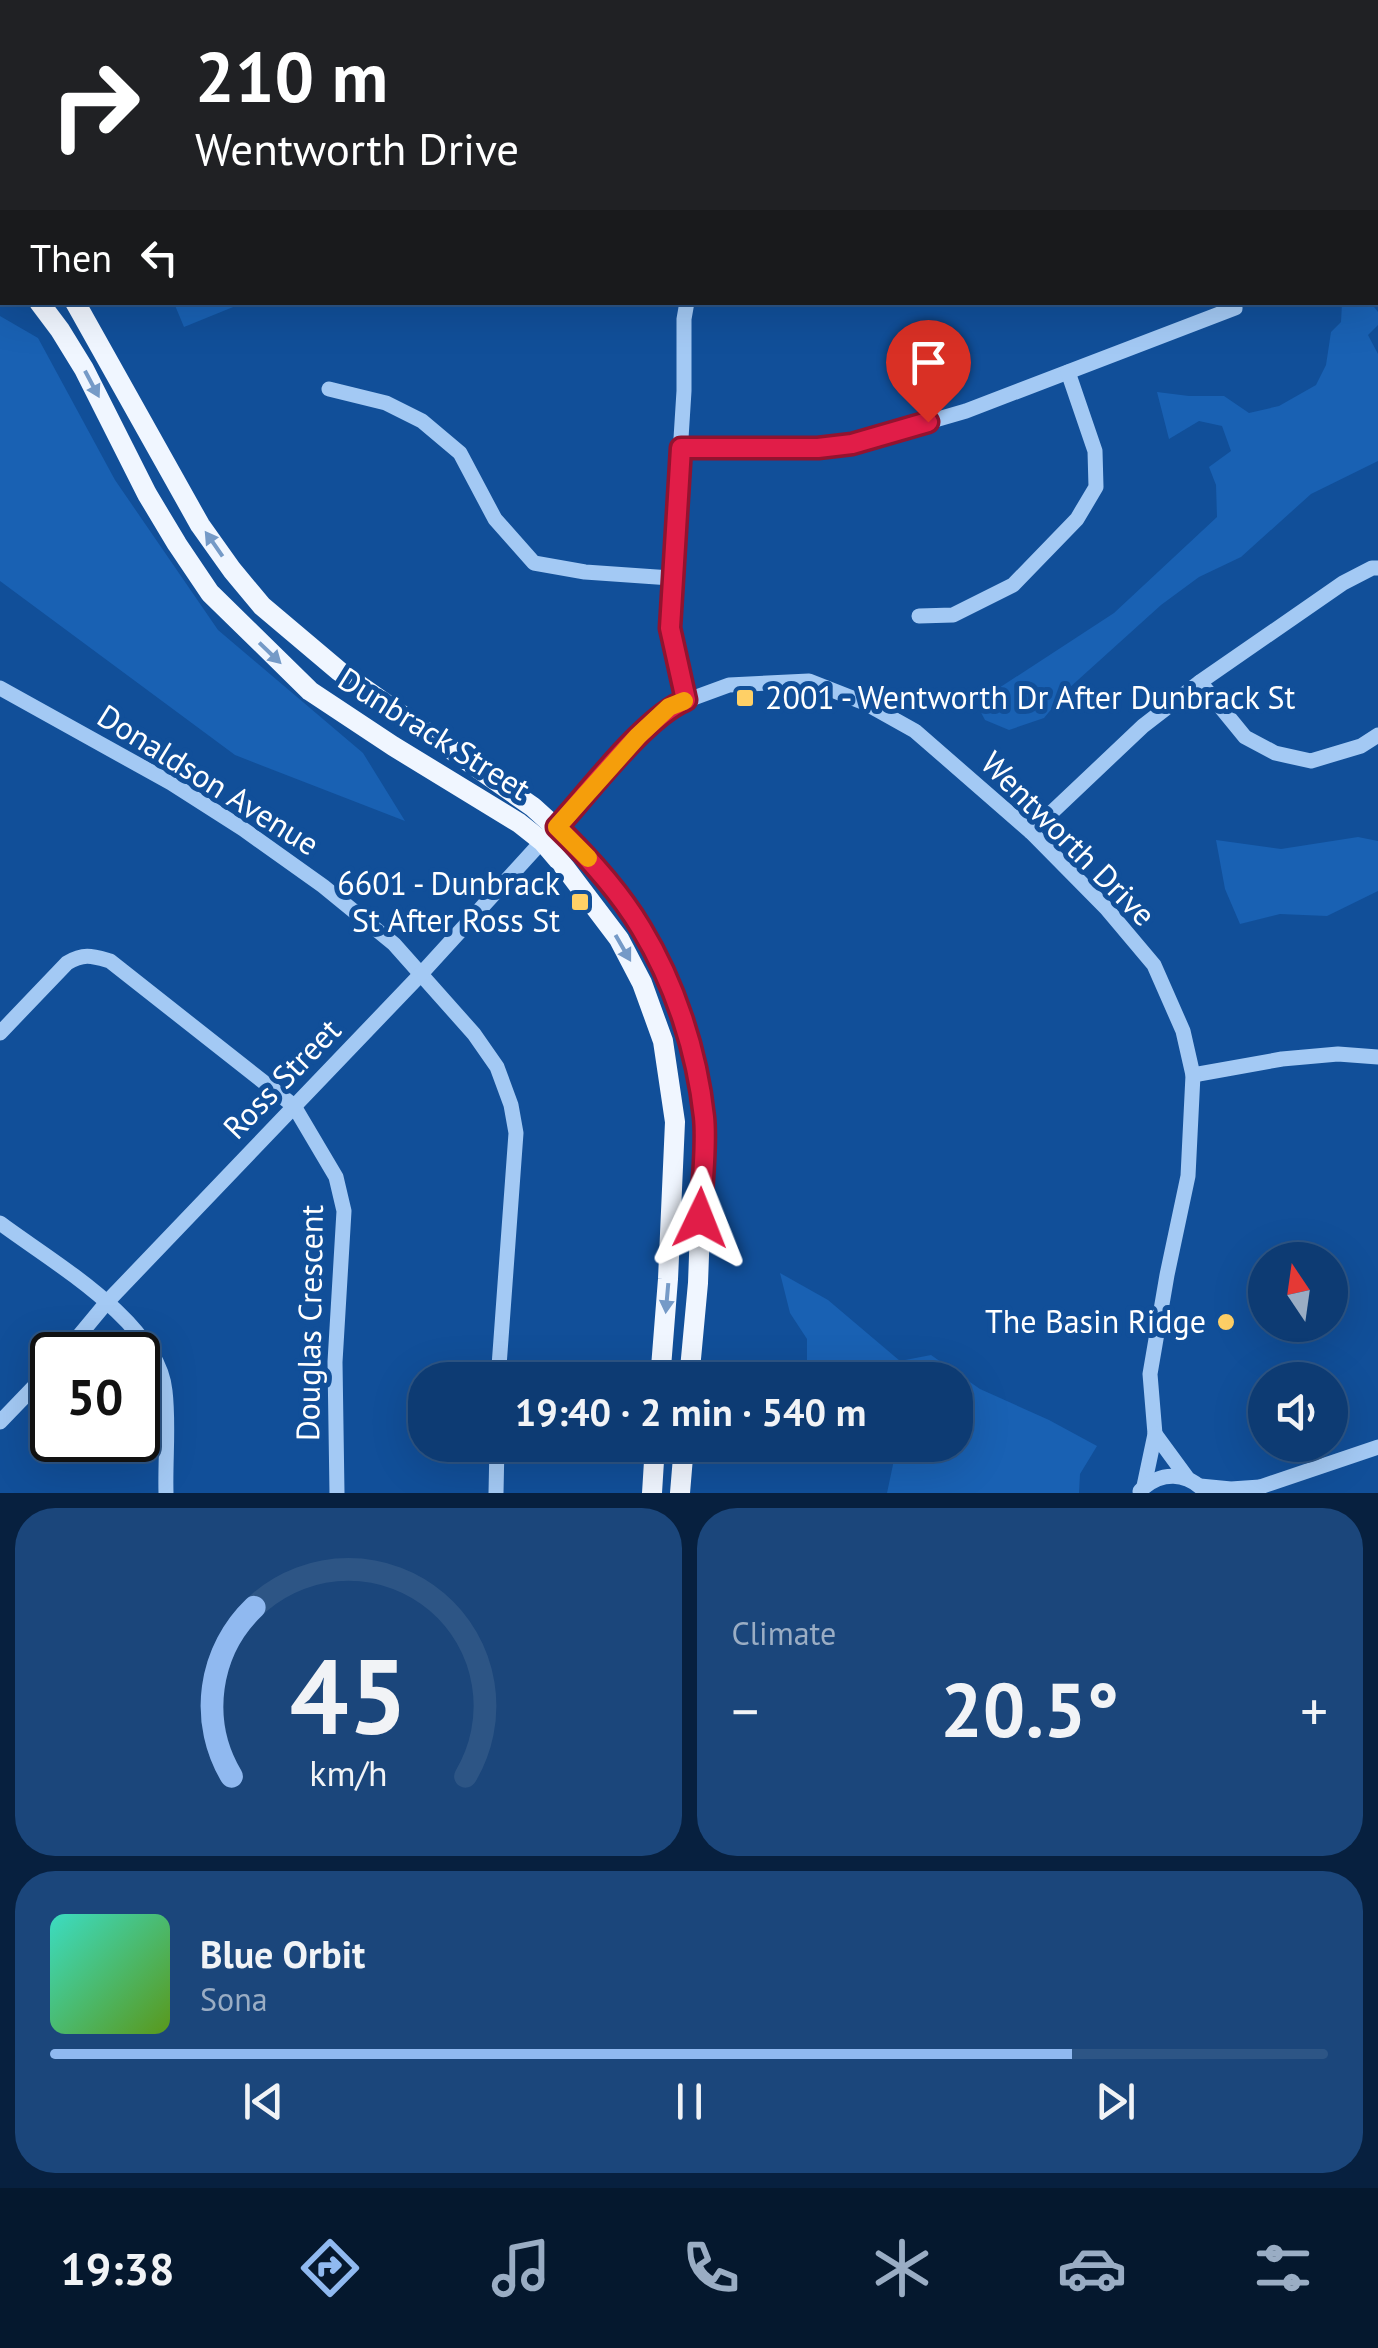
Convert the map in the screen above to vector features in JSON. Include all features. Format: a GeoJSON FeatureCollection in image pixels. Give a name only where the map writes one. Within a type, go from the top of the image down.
{"type":"FeatureCollection","features":[{"type":"Feature","properties":{"kind":"main road","name":"Dunbrack Street"},"geometry":{"type":"LineString","coordinates":[[41,305],[84,369],[147,494],[210,593],[310,691],[519,823],[550,834],[588,857],[640,926],[664,971],[688,1033],[704,1120],[691,1362]]}},
{"type":"Feature","properties":{"kind":"main road","name":"Dunbrack Street"},"geometry":{"type":"LineString","coordinates":[[76,305],[200,525],[262,606],[338,671],[534,806],[566,868],[619,939],[642,982],[664,1041],[675,1122],[661,1362]]}},
{"type":"Feature","properties":{"kind":"main road"},"geometry":{"type":"LineString","coordinates":[[652,1493],[654,1462]]}},
{"type":"Feature","properties":{"kind":"main road"},"geometry":{"type":"LineString","coordinates":[[680,1493],[683,1462]]}},
{"type":"Feature","properties":{"kind":"street"},"geometry":{"type":"LineString","coordinates":[[686,305],[670,628],[686,700]]}},
{"type":"Feature","properties":{"kind":"street"},"geometry":{"type":"LineString","coordinates":[[681,448],[818,448],[852,444],[966,411],[1236,308],[1235,305]]}},
{"type":"Feature","properties":{"kind":"street"},"geometry":{"type":"LineString","coordinates":[[920,616],[953,615],[1013,585],[1077,519],[1096,487],[1096,451],[1068,372]]}},
{"type":"Feature","properties":{"kind":"street"},"geometry":{"type":"LineString","coordinates":[[329,389],[386,403],[422,421],[460,453],[495,520],[534,564],[671,578]]}},
{"type":"Feature","properties":{"kind":"street"},"geometry":{"type":"LineString","coordinates":[[1031,832],[1142,726],[1343,584],[1378,568]]}},
{"type":"Feature","properties":{"kind":"street","name":"Wentworth Drive"},"geometry":{"type":"LineString","coordinates":[[550,834],[669,707],[729,685],[810,681],[865,703],[915,731],[1031,832],[1106,908],[1154,965],[1184,1031],[1193,1075],[1188,1176],[1150,1374],[1154,1434],[1141,1490]]}},
{"type":"Feature","properties":{"kind":"street"},"geometry":{"type":"LineString","coordinates":[[1200,682],[1245,737],[1275,754],[1311,761],[1361,746],[1378,735]]}},
{"type":"Feature","properties":{"kind":"street","name":"Donaldson Avenue"},"geometry":{"type":"LineString","coordinates":[[0,688],[172,782],[243,829],[380,932],[420,974]]}},
{"type":"Feature","properties":{"kind":"street","name":"Ross Street"},"geometry":{"type":"LineString","coordinates":[[82,1332],[550,834]]}},
{"type":"Feature","properties":{"kind":"street"},"geometry":{"type":"LineString","coordinates":[[0,1033],[67,963],[78,956],[90,956],[110,961],[294,1106]]}},
{"type":"Feature","properties":{"kind":"street"},"geometry":{"type":"LineString","coordinates":[[420,974],[474,1034],[496,1066],[511,1105],[516,1134],[499,1362]]}},
{"type":"Feature","properties":{"kind":"street"},"geometry":{"type":"LineString","coordinates":[[1193,1075],[1338,1054],[1378,1058]]}},
{"type":"Feature","properties":{"kind":"street","name":"Douglas Crescent"},"geometry":{"type":"LineString","coordinates":[[294,1106],[336,1177],[344,1211],[335,1362],[337,1493]]}},
{"type":"Feature","properties":{"kind":"street"},"geometry":{"type":"LineString","coordinates":[[0,1223],[107,1302],[139,1334],[158,1364],[166,1390],[166,1493]]}},
{"type":"Feature","properties":{"kind":"street"},"geometry":{"type":"LineString","coordinates":[[0,1422],[30,1391]]}},
{"type":"Feature","properties":{"kind":"street"},"geometry":{"type":"LineString","coordinates":[[1154,1434],[1198,1486]]}},
{"type":"Feature","properties":{"kind":"street"},"geometry":{"type":"LineString","coordinates":[[1141,1490],[1165,1476],[1198,1486],[1255,1490],[1378,1447]]}},
{"type":"Feature","properties":{"kind":"street"},"geometry":{"type":"LineString","coordinates":[[496,1493],[497,1462]]}},
{"type":"Feature","properties":{"kind":"shaded area"},"geometry":{"type":"Polygon","coordinates":[[[175,305],[238,305],[184,327],[175,305]]]}},
{"type":"Feature","properties":{"kind":"shaded area"},"geometry":{"type":"Polygon","coordinates":[[[1342,305],[1373,305],[1378,312],[1378,325],[1368,335],[1378,354],[1378,461],[1311,494],[1241,557],[1199,577],[1161,605],[1068,689],[1044,718],[1009,730],[985,720],[976,703],[1114,613],[1217,517],[1216,485],[1209,467],[1231,451],[1222,426],[1199,421],[1169,439],[1157,392],[1224,396],[1249,413],[1279,406],[1316,385],[1326,365],[1331,332],[1341,322],[1342,305]]]}},
{"type":"Feature","properties":{"kind":"shaded area"},"geometry":{"type":"Polygon","coordinates":[[[0,316],[38,338],[115,480],[218,630],[363,753],[405,821],[235,755],[0,581],[0,316]]]}},
{"type":"Feature","properties":{"kind":"shaded area"},"geometry":{"type":"Polygon","coordinates":[[[1358,837],[1378,841],[1378,891],[1327,916],[1280,914],[1240,924],[1225,889],[1216,840],[1281,849],[1358,837]]]}},
{"type":"Feature","properties":{"kind":"shaded area"},"geometry":{"type":"Polygon","coordinates":[[[780,1273],[828,1300],[900,1361],[931,1355],[941,1362],[807,1362],[807,1339],[790,1313],[780,1273]]]}},
{"type":"Feature","properties":{"kind":"shaded area"},"geometry":{"type":"Polygon","coordinates":[[[973,1384],[1097,1446],[1080,1474],[1079,1493],[887,1493],[894,1462],[973,1462],[973,1384]]]}},
{"type":"Feature","properties":{"kind":"slow traffic"},"geometry":{"type":"LineString","coordinates":[[588,858],[557,827],[638,736],[669,707],[684,701]]}},
{"type":"Feature","properties":{"kind":"place","name":"2001 - Wentworth Dr After Dunbrack St"},"geometry":{"type":"Point","coordinates":[745,698]}},
{"type":"Feature","properties":{"kind":"place","name":"6601 - Dunbrack St After Ross St"},"geometry":{"type":"Point","coordinates":[580,902]}},
{"type":"Feature","properties":{"kind":"place","name":"The Basin Ridge"},"geometry":{"type":"Point","coordinates":[1226,1322]}},
{"type":"Feature","properties":{"kind":"route"},"geometry":{"type":"LineString","coordinates":[[700,1218],[704,1120],[688,1033],[664,971],[640,926],[588,857],[557,827],[638,736],[669,707],[686,700],[670,628],[681,448],[818,448],[852,444],[928,422]]}}]}
